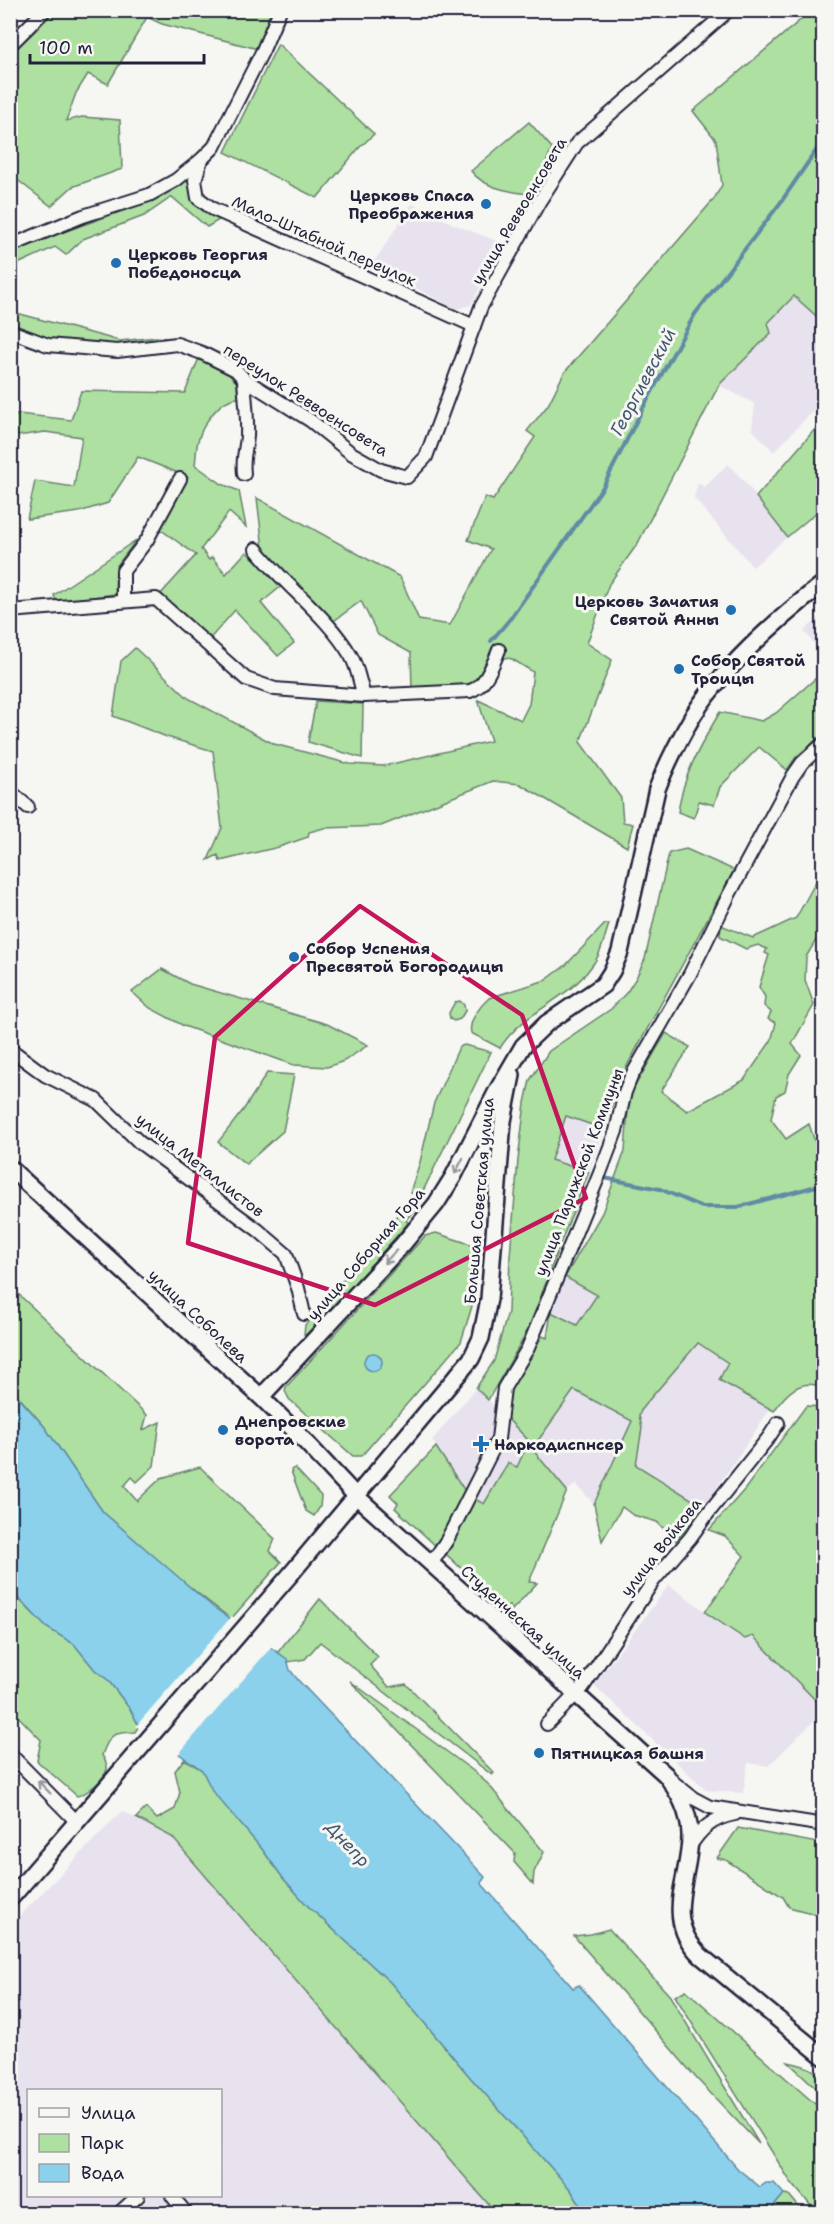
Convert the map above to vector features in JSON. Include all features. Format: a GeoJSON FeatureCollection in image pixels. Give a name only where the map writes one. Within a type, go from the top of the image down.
{"type":"FeatureCollection","features":[{"type":"Feature","properties":{"kind":"main road","name":"Большая Советская улица"},"geometry":{"type":"LineString","coordinates":[[10,1899],[290,1575],[465,1368],[481,1338],[489,1299],[503,1121],[515,1058],[533,1035],[603,985],[612,971],[620,952],[657,789],[694,715],[729,671],[763,636],[824,583]]}},
{"type":"Feature","properties":{"kind":"main road","name":"улица Соборная Гора"},"geometry":{"type":"LineString","coordinates":[[261,1397],[403,1244],[436,1204],[453,1177],[515,1058]]}},
{"type":"Feature","properties":{"kind":"main road","name":"улица Соболева"},"geometry":{"type":"LineString","coordinates":[[10,1168],[261,1397],[356,1496]]}},
{"type":"Feature","properties":{"kind":"main road","name":"Студенческая улица"},"geometry":{"type":"LineString","coordinates":[[356,1496],[666,1775],[684,1805],[688,1821],[689,1848]]}},
{"type":"Feature","properties":{"kind":"main road"},"geometry":{"type":"LineString","coordinates":[[689,1848],[679,1912],[685,1936],[701,1956],[824,2057]]}},
{"type":"Feature","properties":{"kind":"street"},"geometry":{"type":"LineString","coordinates":[[10,45],[45,10]]}},
{"type":"Feature","properties":{"kind":"street"},"geometry":{"type":"LineString","coordinates":[[10,246],[83,216],[149,195],[176,180],[201,160],[214,147],[263,50],[280,10]]}},
{"type":"Feature","properties":{"kind":"street","name":"улица Реввоенсовета"},"geometry":{"type":"LineString","coordinates":[[407,477],[426,457],[481,307],[577,143],[729,10]]}},
{"type":"Feature","properties":{"kind":"street","name":"Мало-Штабной переулок"},"geometry":{"type":"LineString","coordinates":[[201,160],[195,180],[198,198],[213,209],[474,326]]}},
{"type":"Feature","properties":{"kind":"street","name":"переулок Реввоенсовета"},"geometry":{"type":"LineString","coordinates":[[10,331],[48,345],[117,351],[177,344],[202,353],[236,370],[244,379],[312,421],[351,453],[381,470],[407,477]]}},
{"type":"Feature","properties":{"kind":"street"},"geometry":{"type":"LineString","coordinates":[[243,474],[242,459],[247,440],[244,379]]}},
{"type":"Feature","properties":{"kind":"street"},"geometry":{"type":"LineString","coordinates":[[123,601],[123,571],[147,540],[180,479]]}},
{"type":"Feature","properties":{"kind":"street"},"geometry":{"type":"LineString","coordinates":[[256,549],[271,569],[339,639],[352,658],[364,696]]}},
{"type":"Feature","properties":{"kind":"street"},"geometry":{"type":"LineString","coordinates":[[10,611],[156,599],[246,679],[275,689],[364,696],[470,691],[475,690],[484,680],[499,650]]}},
{"type":"Feature","properties":{"kind":"street","name":"улица Парижской Коммуны"},"geometry":{"type":"LineString","coordinates":[[431,1564],[447,1540],[498,1439],[504,1388],[528,1348],[596,1184],[616,1131],[631,1077],[690,974],[793,776],[802,762],[824,743]]}},
{"type":"Feature","properties":{"kind":"street"},"geometry":{"type":"LineString","coordinates":[[10,791],[28,807]]}},
{"type":"Feature","properties":{"kind":"street","name":"улица Металлистов"},"geometry":{"type":"LineString","coordinates":[[10,1049],[45,1075],[96,1100],[139,1142],[258,1230],[286,1254],[304,1314]]}},
{"type":"Feature","properties":{"kind":"street","name":"улица Войкова"},"geometry":{"type":"LineString","coordinates":[[547,1724],[576,1694],[654,1580],[690,1538],[778,1423]]}},
{"type":"Feature","properties":{"kind":"street"},"geometry":{"type":"LineString","coordinates":[[10,1754],[76,1821]]}},
{"type":"Feature","properties":{"kind":"street","name":"Студенческая улица"},"geometry":{"type":"LineString","coordinates":[[666,1775],[693,1798],[710,1807],[824,1825]]}},
{"type":"Feature","properties":{"kind":"street","name":"Студенческая улица"},"geometry":{"type":"LineString","coordinates":[[689,1848],[703,1828],[725,1816],[739,1813]]}},
{"type":"Feature","properties":{"kind":"street"},"geometry":{"type":"LineString","coordinates":[[118,2214],[137,2197]]}},
{"type":"Feature","properties":{"kind":"street"},"geometry":{"type":"LineString","coordinates":[[173,2197],[187,2214]]}},
{"type":"Feature","properties":{"kind":"highlighted area"},"geometry":{"type":"Polygon","coordinates":[[[360,906],[522,1015],[586,1198],[375,1305],[188,1243],[215,1037],[360,906]]]}},
{"type":"Feature","properties":{"kind":"shaded area"},"geometry":{"type":"Polygon","coordinates":[[[412,204],[455,225],[505,244],[497,253],[471,305],[456,309],[372,265],[412,204]]]}},
{"type":"Feature","properties":{"kind":"shaded area"},"geometry":{"type":"Polygon","coordinates":[[[795,296],[823,322],[823,400],[774,452],[752,429],[755,404],[719,385],[771,334],[768,323],[795,296]]]}},
{"type":"Feature","properties":{"kind":"shaded area"},"geometry":{"type":"Polygon","coordinates":[[[728,464],[745,482],[787,537],[753,567],[694,498],[698,483],[705,487],[728,464]]]}},
{"type":"Feature","properties":{"kind":"shaded area"},"geometry":{"type":"Polygon","coordinates":[[[823,614],[823,655],[804,631],[823,614]]]}},
{"type":"Feature","properties":{"kind":"shaded area"},"geometry":{"type":"Polygon","coordinates":[[[566,1116],[604,1129],[589,1172],[551,1160],[566,1116]]]}},
{"type":"Feature","properties":{"kind":"shaded area"},"geometry":{"type":"Polygon","coordinates":[[[565,1277],[597,1295],[577,1325],[551,1312],[565,1277]]]}},
{"type":"Feature","properties":{"kind":"shaded area"},"geometry":{"type":"Polygon","coordinates":[[[698,1343],[729,1363],[720,1380],[770,1409],[704,1507],[636,1465],[642,1428],[639,1415],[643,1407],[698,1343]]]}},
{"type":"Feature","properties":{"kind":"shaded area","name":"Наркодиспнсер"},"geometry":{"type":"Polygon","coordinates":[[[476,1388],[529,1441],[517,1468],[508,1464],[484,1504],[465,1491],[432,1440],[476,1388]]]}},
{"type":"Feature","properties":{"kind":"shaded area"},"geometry":{"type":"Polygon","coordinates":[[[574,1390],[632,1421],[594,1504],[576,1484],[567,1491],[532,1449],[574,1390]]]}},
{"type":"Feature","properties":{"kind":"shaded area"},"geometry":{"type":"Polygon","coordinates":[[[669,1585],[744,1639],[753,1636],[823,1708],[823,1712],[768,1766],[748,1763],[743,1793],[706,1790],[594,1685],[669,1585]]]}},
{"type":"Feature","properties":{"kind":"shaded area"},"geometry":{"type":"Polygon","coordinates":[[[122,1811],[172,1837],[496,2213],[11,2214],[11,1925],[122,1811]]]}},
{"type":"Feature","properties":{"kind":"green space"},"geometry":{"type":"Polygon","coordinates":[[[52,11],[271,11],[258,49],[162,24],[147,17],[108,84],[88,74],[76,93],[66,121],[82,117],[120,120],[122,169],[72,187],[51,206],[11,175],[11,116],[17,111],[11,89],[18,67],[11,62],[11,54],[52,11]]]}},
{"type":"Feature","properties":{"kind":"green space"},"geometry":{"type":"Polygon","coordinates":[[[823,11],[823,322],[794,296],[768,323],[771,333],[719,385],[638,543],[609,584],[587,643],[612,660],[580,742],[621,798],[623,822],[633,824],[627,847],[520,784],[493,781],[381,826],[324,828],[309,832],[308,837],[279,847],[220,861],[218,855],[208,860],[222,828],[213,751],[167,737],[113,716],[121,661],[135,648],[188,698],[274,744],[350,764],[383,766],[491,741],[478,700],[521,720],[529,704],[533,672],[512,659],[502,657],[494,646],[473,687],[412,690],[411,653],[378,635],[361,601],[331,623],[263,548],[257,498],[400,577],[419,620],[450,625],[491,549],[468,540],[485,497],[493,500],[535,437],[527,431],[548,405],[564,373],[714,199],[722,185],[716,140],[693,111],[804,17],[823,11]]]}},
{"type":"Feature","properties":{"kind":"green space"},"geometry":{"type":"Polygon","coordinates":[[[278,44],[374,134],[359,148],[317,198],[225,152],[278,44]]]}},
{"type":"Feature","properties":{"kind":"green space"},"geometry":{"type":"Polygon","coordinates":[[[529,122],[552,148],[533,195],[492,186],[471,171],[529,122]]]}},
{"type":"Feature","properties":{"kind":"green space"},"geometry":{"type":"Polygon","coordinates":[[[191,173],[193,196],[200,206],[219,220],[207,227],[172,197],[144,216],[83,239],[66,255],[55,247],[11,267],[10,251],[150,201],[191,173]]]}},
{"type":"Feature","properties":{"kind":"green space"},"geometry":{"type":"Polygon","coordinates":[[[10,308],[13,312],[120,341],[156,337],[176,339],[118,347],[50,341],[11,326],[10,308]]]}},
{"type":"Feature","properties":{"kind":"green space"},"geometry":{"type":"Polygon","coordinates":[[[199,358],[226,371],[237,383],[238,398],[231,399],[218,407],[208,420],[198,441],[195,465],[222,484],[239,491],[246,527],[229,512],[201,549],[209,560],[212,557],[226,574],[246,552],[284,584],[261,603],[294,643],[278,656],[235,610],[207,642],[159,596],[196,555],[160,529],[188,477],[138,457],[108,503],[79,512],[27,519],[35,481],[74,487],[82,437],[45,432],[11,437],[11,419],[18,414],[71,420],[81,391],[185,393],[199,358]]]}},
{"type":"Feature","properties":{"kind":"green space"},"geometry":{"type":"Polygon","coordinates":[[[823,420],[823,507],[787,537],[756,497],[823,420]]]}},
{"type":"Feature","properties":{"kind":"green space"},"geometry":{"type":"Polygon","coordinates":[[[136,540],[116,567],[115,594],[56,602],[54,595],[136,540]]]}},
{"type":"Feature","properties":{"kind":"green space"},"geometry":{"type":"Polygon","coordinates":[[[823,672],[823,734],[796,757],[787,770],[759,747],[720,787],[714,805],[699,801],[694,818],[678,812],[688,773],[720,712],[762,721],[776,713],[823,672]]]}},
{"type":"Feature","properties":{"kind":"green space"},"geometry":{"type":"Polygon","coordinates":[[[316,701],[363,704],[362,758],[308,742],[316,701]]]}},
{"type":"Feature","properties":{"kind":"green space"},"geometry":{"type":"Polygon","coordinates":[[[686,849],[734,870],[622,1075],[604,1129],[566,1116],[551,1160],[589,1172],[530,1327],[488,1400],[476,1388],[494,1361],[508,1312],[518,1160],[530,1080],[549,1051],[611,1009],[627,992],[645,959],[669,853],[686,849]]]}},
{"type":"Feature","properties":{"kind":"green space"},"geometry":{"type":"Polygon","coordinates":[[[823,873],[823,941],[822,945],[816,940],[806,957],[805,980],[814,1005],[792,1044],[801,1055],[789,1074],[785,1091],[776,1096],[771,1119],[786,1139],[809,1124],[816,1145],[822,1143],[821,1133],[823,1133],[823,1387],[807,1384],[794,1389],[783,1398],[774,1411],[719,1380],[728,1363],[698,1343],[643,1407],[639,1415],[642,1428],[636,1465],[704,1507],[676,1541],[657,1522],[633,1515],[622,1507],[602,1541],[594,1504],[632,1421],[574,1390],[532,1449],[567,1491],[529,1582],[537,1583],[512,1610],[509,1605],[504,1609],[446,1554],[473,1498],[484,1504],[508,1463],[517,1467],[529,1441],[497,1408],[542,1336],[547,1338],[551,1312],[577,1325],[597,1295],[565,1277],[602,1213],[625,1151],[629,1096],[666,1033],[690,1047],[661,1091],[687,1111],[744,1080],[771,1041],[776,1023],[768,1019],[771,1012],[764,1006],[765,997],[759,987],[769,955],[765,953],[767,949],[758,945],[746,949],[720,936],[721,925],[753,938],[796,918],[819,876],[823,873]]]}},
{"type":"Feature","properties":{"kind":"green space"},"geometry":{"type":"Polygon","coordinates":[[[605,924],[609,924],[600,952],[581,979],[521,1025],[500,1048],[471,1033],[473,1018],[489,998],[546,980],[566,965],[605,924]]]}},
{"type":"Feature","properties":{"kind":"green space"},"geometry":{"type":"Polygon","coordinates":[[[162,969],[190,984],[327,1024],[368,1045],[344,1061],[327,1067],[294,1065],[184,1026],[150,1008],[132,992],[162,969]]]}},
{"type":"Feature","properties":{"kind":"green space"},"geometry":{"type":"Polygon","coordinates":[[[460,1001],[465,1011],[460,1019],[454,1021],[450,1019],[449,1013],[455,1002],[460,1001]]]}},
{"type":"Feature","properties":{"kind":"green space"},"geometry":{"type":"Polygon","coordinates":[[[464,1045],[491,1052],[420,1197],[411,1193],[411,1189],[434,1103],[459,1047],[464,1045]]]}},
{"type":"Feature","properties":{"kind":"green space"},"geometry":{"type":"Polygon","coordinates":[[[267,1073],[294,1075],[283,1131],[246,1164],[218,1142],[244,1109],[267,1073]]]}},
{"type":"Feature","properties":{"kind":"green space"},"geometry":{"type":"Polygon","coordinates":[[[410,1200],[418,1205],[406,1220],[408,1223],[309,1336],[304,1334],[305,1325],[410,1200]]]}},
{"type":"Feature","properties":{"kind":"green space"},"geometry":{"type":"Polygon","coordinates":[[[436,1233],[470,1244],[477,1255],[472,1306],[461,1342],[364,1453],[361,1456],[353,1456],[289,1399],[285,1391],[286,1387],[425,1236],[436,1233]]]}},
{"type":"Feature","properties":{"kind":"green space"},"geometry":{"type":"Polygon","coordinates":[[[14,1290],[147,1415],[143,1430],[160,1422],[154,1466],[137,1482],[132,1477],[124,1486],[137,1501],[161,1478],[200,1467],[275,1539],[270,1551],[281,1562],[231,1619],[177,1577],[103,1512],[44,1426],[11,1388],[10,1293],[14,1290]]]}},
{"type":"Feature","properties":{"kind":"green space"},"geometry":{"type":"Polygon","coordinates":[[[806,1406],[823,1407],[823,1708],[753,1636],[745,1639],[705,1612],[744,1556],[725,1536],[709,1530],[745,1489],[806,1406]]]}},
{"type":"Feature","properties":{"kind":"green space"},"geometry":{"type":"Polygon","coordinates":[[[436,1447],[465,1491],[437,1547],[395,1508],[398,1503],[390,1495],[436,1447]]]}},
{"type":"Feature","properties":{"kind":"green space"},"geometry":{"type":"Polygon","coordinates":[[[295,1468],[321,1496],[320,1507],[314,1516],[306,1511],[291,1471],[295,1468]]]}},
{"type":"Feature","properties":{"kind":"green space"},"geometry":{"type":"Polygon","coordinates":[[[10,1590],[46,1627],[74,1644],[95,1670],[108,1680],[130,1709],[139,1726],[135,1732],[117,1734],[110,1738],[102,1755],[107,1765],[106,1773],[95,1786],[81,1795],[77,1796],[37,1761],[41,1740],[11,1709],[10,1590]]]}},
{"type":"Feature","properties":{"kind":"green space"},"geometry":{"type":"Polygon","coordinates":[[[320,1599],[378,1657],[370,1665],[389,1687],[406,1684],[494,1773],[492,1775],[320,1642],[305,1659],[288,1662],[278,1652],[320,1599]]]}},
{"type":"Feature","properties":{"kind":"green space"},"geometry":{"type":"Polygon","coordinates":[[[350,1681],[488,1784],[544,1852],[534,1872],[533,1884],[514,1862],[515,1853],[350,1681]]]}},
{"type":"Feature","properties":{"kind":"green space"},"geometry":{"type":"Polygon","coordinates":[[[184,1759],[202,1770],[214,1792],[307,1905],[391,1983],[470,2077],[571,2190],[585,2213],[496,2213],[172,1837],[136,1818],[146,1808],[157,1819],[175,1809],[180,1792],[175,1771],[184,1759]]]}},
{"type":"Feature","properties":{"kind":"green space"},"geometry":{"type":"Polygon","coordinates":[[[738,1828],[823,1844],[823,1910],[815,1914],[789,1907],[783,1897],[726,1860],[717,1858],[738,1828]]]}},
{"type":"Feature","properties":{"kind":"green space"},"geometry":{"type":"Polygon","coordinates":[[[609,1929],[670,1996],[759,2144],[697,2079],[574,1936],[609,1929]]]}},
{"type":"Feature","properties":{"kind":"green space"},"geometry":{"type":"Polygon","coordinates":[[[686,1990],[823,2111],[823,2213],[817,2213],[790,2181],[675,1996],[686,1990]]]}},
{"type":"Feature","properties":{"kind":"green space"},"geometry":{"type":"Polygon","coordinates":[[[788,2062],[802,2065],[818,2074],[823,2086],[823,2094],[788,2062]]]}},
{"type":"Feature","properties":{"kind":"green space"},"geometry":{"type":"Polygon","coordinates":[[[784,2194],[789,2195],[804,2213],[771,2214],[774,2206],[784,2194]]]}},
{"type":"Feature","properties":{"kind":"water"},"geometry":{"type":"Polygon","coordinates":[[[373,1353],[379,1356],[382,1362],[379,1368],[373,1371],[367,1368],[364,1362],[367,1356],[373,1353]]]}},
{"type":"Feature","properties":{"kind":"water","name":"Днепр"},"geometry":{"type":"Polygon","coordinates":[[[10,1388],[44,1426],[103,1512],[213,1607],[287,1659],[290,1670],[298,1680],[485,1877],[481,1883],[573,1988],[579,1985],[738,2169],[760,2187],[766,2183],[774,2183],[784,2194],[771,2213],[585,2213],[571,2190],[470,2077],[391,1983],[307,1905],[283,1878],[262,1849],[213,1792],[202,1770],[139,1726],[130,1709],[108,1680],[95,1670],[74,1644],[46,1627],[11,1590],[10,1388]]]}},
{"type":"Feature","properties":{"kind":"pier"},"geometry":{"type":"Polygon","coordinates":[[[232,1616],[273,1645],[176,1757],[136,1726],[232,1616]]]}},
{"type":"Feature","properties":{"kind":"waterway","name":"Георгиевский"},"geometry":{"type":"LineString","coordinates":[[491,641],[510,619],[603,487],[695,314],[781,202],[824,139]]}},
{"type":"Feature","properties":{"kind":"waterway"},"geometry":{"type":"LineString","coordinates":[[604,1178],[660,1189],[702,1207],[738,1207],[824,1184]]}},
{"type":"Feature","properties":{"kind":"place","name":"Церковь Спаса Преображения"},"geometry":{"type":"Point","coordinates":[486,204]}},
{"type":"Feature","properties":{"kind":"place","name":"Церковь Георгия Победоносца"},"geometry":{"type":"Point","coordinates":[116,263]}},
{"type":"Feature","properties":{"kind":"place","name":"Церковь Зачатия Святой Анны"},"geometry":{"type":"Point","coordinates":[731,610]}},
{"type":"Feature","properties":{"kind":"place","name":"Собор Святой Троицы"},"geometry":{"type":"Point","coordinates":[679,669]}},
{"type":"Feature","properties":{"kind":"place","name":"Собор Успения Пресвятой Богородицы"},"geometry":{"type":"Point","coordinates":[294,957]}},
{"type":"Feature","properties":{"kind":"place","name":"Днепровские ворота"},"geometry":{"type":"Point","coordinates":[223,1430]}},
{"type":"Feature","properties":{"kind":"place","name":"Наркодиспнсер"},"geometry":{"type":"Point","coordinates":[481,1444]}},
{"type":"Feature","properties":{"kind":"place","name":"Пятницкая башня"},"geometry":{"type":"Point","coordinates":[539,1753]}}]}
